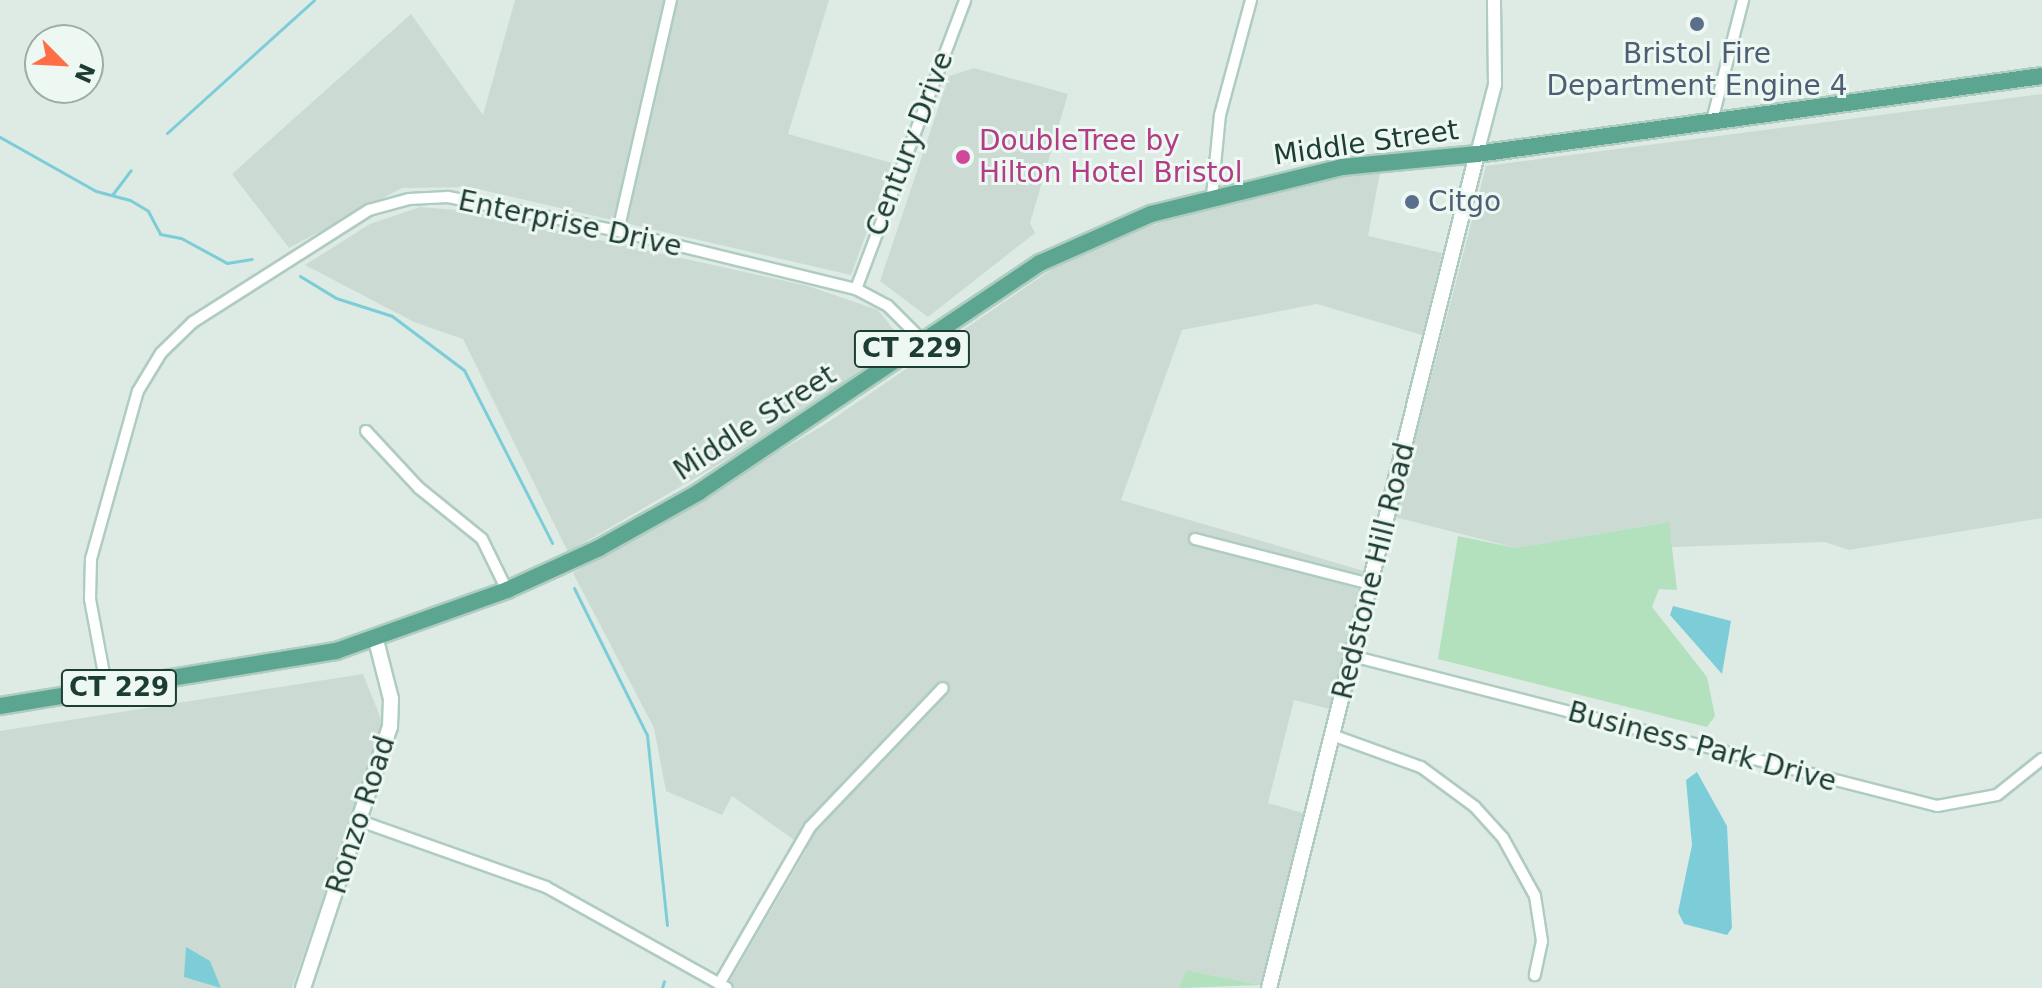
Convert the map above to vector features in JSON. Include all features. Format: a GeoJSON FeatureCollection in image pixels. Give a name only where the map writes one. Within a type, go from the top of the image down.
{"type":"FeatureCollection","features":[{"type":"Feature","properties":{"kind":"main road","name":"Middle Street"},"geometry":{"type":"LineString","coordinates":[[0,706],[287,661],[376,640],[507,590],[677,505],[1070,246],[1212,196],[1314,172],[1477,154],[2042,76]]}},
{"type":"Feature","properties":{"kind":"main road","name":"Redstone Hill Road"},"geometry":{"type":"LineString","coordinates":[[1269,988],[1477,154]]}},
{"type":"Feature","properties":{"kind":"main road","name":"Ronzo Road"},"geometry":{"type":"LineString","coordinates":[[303,988],[360,821],[392,712],[376,640]]}},
{"type":"Feature","properties":{"kind":"street"},"geometry":{"type":"LineString","coordinates":[[618,231],[671,0]]}},
{"type":"Feature","properties":{"kind":"street","name":"Century Drive"},"geometry":{"type":"LineString","coordinates":[[856,289],[965,0]]}},
{"type":"Feature","properties":{"kind":"street"},"geometry":{"type":"LineString","coordinates":[[1212,196],[1220,115],[1251,0]]}},
{"type":"Feature","properties":{"kind":"street"},"geometry":{"type":"LineString","coordinates":[[1477,154],[1495,85],[1494,0]]}},
{"type":"Feature","properties":{"kind":"street"},"geometry":{"type":"LineString","coordinates":[[1712,121],[1743,0]]}},
{"type":"Feature","properties":{"kind":"street","name":"Enterprise Drive"},"geometry":{"type":"LineString","coordinates":[[107,690],[90,599],[91,559],[130,409],[149,371],[176,337],[329,231],[369,210],[409,199],[482,202],[618,231],[856,289],[888,306],[923,341]]}},
{"type":"Feature","properties":{"kind":"street"},"geometry":{"type":"LineString","coordinates":[[366,431],[419,488],[482,539],[507,590]]}},
{"type":"Feature","properties":{"kind":"street"},"geometry":{"type":"LineString","coordinates":[[1195,539],[1370,584]]}},
{"type":"Feature","properties":{"kind":"street","name":"Business Park Drive"},"geometry":{"type":"LineString","coordinates":[[1352,656],[1927,804],[1963,804],[1997,795],[2042,759]]}},
{"type":"Feature","properties":{"kind":"street"},"geometry":{"type":"LineString","coordinates":[[360,821],[546,887],[723,986],[810,827],[943,688]]}},
{"type":"Feature","properties":{"kind":"street"},"geometry":{"type":"LineString","coordinates":[[1332,735],[1421,767],[1475,807],[1503,838],[1535,896],[1542,941],[1535,975]]}},
{"type":"Feature","properties":{"kind":"shaded area"},"geometry":{"type":"Polygon","coordinates":[[[515,0],[829,0],[788,134],[892,163],[851,275],[469,187],[402,188],[289,248],[232,174],[411,14],[483,115],[515,0]]]}},
{"type":"Feature","properties":{"kind":"shaded area"},"geometry":{"type":"Polygon","coordinates":[[[974,68],[1068,94],[1030,223],[1035,233],[928,317],[880,281],[949,76],[974,68]]]}},
{"type":"Feature","properties":{"kind":"shaded area"},"geometry":{"type":"Polygon","coordinates":[[[2042,94],[2042,518],[1849,550],[1825,542],[1672,547],[1668,522],[1516,548],[1395,517],[1486,166],[2042,94]]]}},
{"type":"Feature","properties":{"kind":"shaded area"},"geometry":{"type":"Polygon","coordinates":[[[1380,173],[1368,236],[1442,253],[1422,335],[1317,304],[1182,330],[1121,500],[1364,571],[1330,709],[1294,700],[1268,803],[1303,813],[1260,985],[1186,970],[1179,988],[726,988],[807,849],[732,796],[722,815],[666,791],[654,728],[573,573],[824,425],[1080,250],[1195,211],[1309,181],[1380,173]]]}},
{"type":"Feature","properties":{"kind":"shaded area"},"geometry":{"type":"Polygon","coordinates":[[[420,207],[469,211],[808,286],[878,310],[903,341],[802,416],[568,552],[463,339],[414,322],[305,265],[370,224],[420,207]]]}},
{"type":"Feature","properties":{"kind":"shaded area"},"geometry":{"type":"Polygon","coordinates":[[[363,674],[383,724],[292,988],[0,988],[0,731],[363,674]]]}},
{"type":"Feature","properties":{"kind":"green space"},"geometry":{"type":"Polygon","coordinates":[[[1669,522],[1677,590],[1659,589],[1652,607],[1707,677],[1715,716],[1707,727],[1438,659],[1458,536],[1516,548],[1669,522]]]}},
{"type":"Feature","properties":{"kind":"green space"},"geometry":{"type":"Polygon","coordinates":[[[1186,970],[1260,985],[1179,988],[1186,970]]]}},
{"type":"Feature","properties":{"kind":"water"},"geometry":{"type":"Polygon","coordinates":[[[1673,606],[1731,621],[1722,674],[1670,615],[1673,606]]]}},
{"type":"Feature","properties":{"kind":"water"},"geometry":{"type":"Polygon","coordinates":[[[1697,772],[1727,826],[1732,928],[1727,935],[1684,924],[1678,912],[1692,845],[1686,780],[1697,772]]]}},
{"type":"Feature","properties":{"kind":"water"},"geometry":{"type":"Polygon","coordinates":[[[186,947],[210,961],[221,988],[184,977],[186,947]]]}},
{"type":"Feature","properties":{"kind":"waterway"},"geometry":{"type":"LineString","coordinates":[[167,133],[314,0]]}},
{"type":"Feature","properties":{"kind":"waterway"},"geometry":{"type":"LineString","coordinates":[[0,137],[96,191],[130,200],[148,211],[160,234],[181,238],[227,263],[252,259]]}},
{"type":"Feature","properties":{"kind":"waterway"},"geometry":{"type":"LineString","coordinates":[[112,195],[131,170]]}},
{"type":"Feature","properties":{"kind":"waterway"},"geometry":{"type":"LineString","coordinates":[[300,276],[336,298],[392,316],[464,370],[552,543]]}},
{"type":"Feature","properties":{"kind":"waterway"},"geometry":{"type":"LineString","coordinates":[[574,588],[647,735],[667,925]]}},
{"type":"Feature","properties":{"kind":"waterway"},"geometry":{"type":"LineString","coordinates":[[662,988],[664,981]]}},
{"type":"Feature","properties":{"kind":"place","name":"Bristol Fire Department Engine 4"},"geometry":{"type":"Point","coordinates":[1697,24]}},
{"type":"Feature","properties":{"kind":"place","name":"DoubleTree by Hilton Hotel Bristol"},"geometry":{"type":"Point","coordinates":[963,157]}},
{"type":"Feature","properties":{"kind":"place","name":"Citgo"},"geometry":{"type":"Point","coordinates":[1412,202]}}]}
